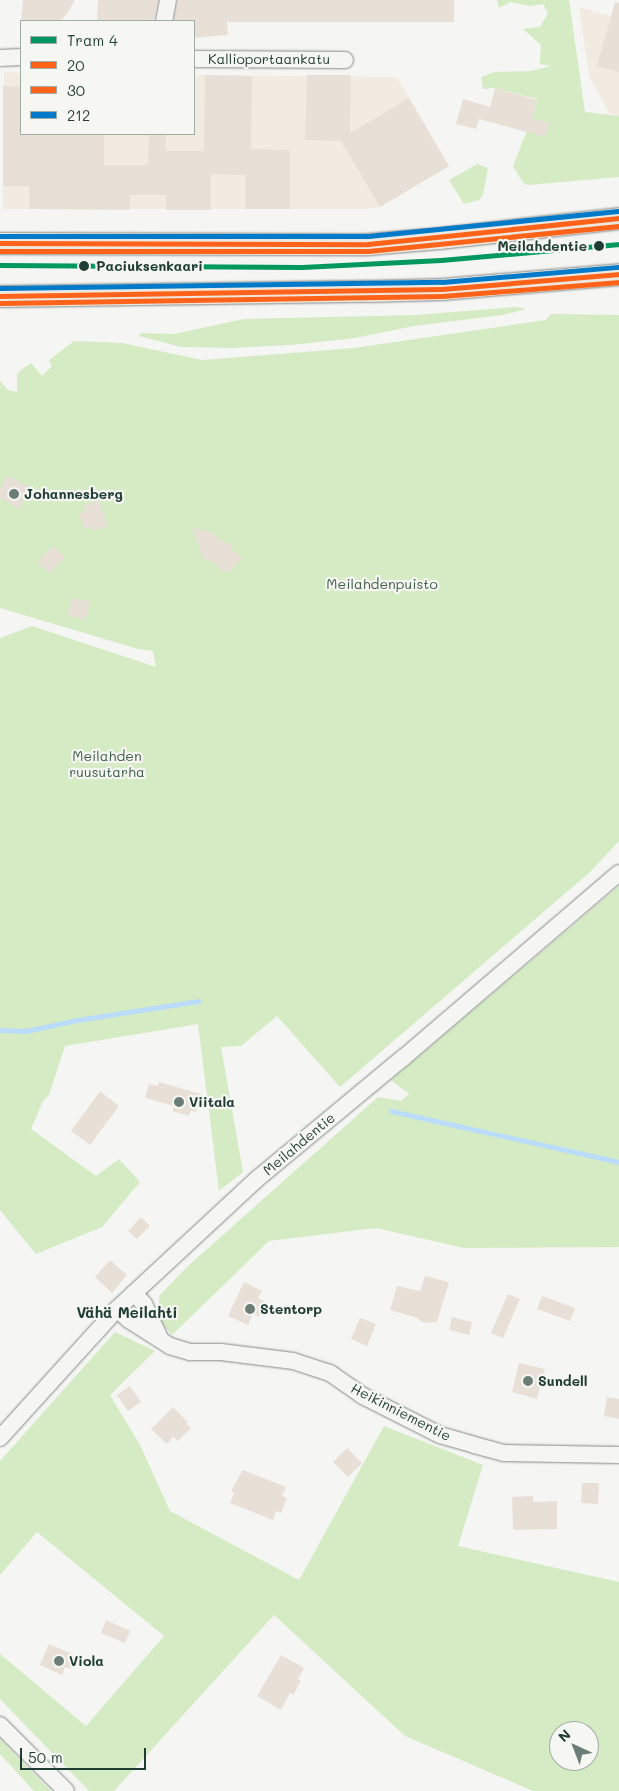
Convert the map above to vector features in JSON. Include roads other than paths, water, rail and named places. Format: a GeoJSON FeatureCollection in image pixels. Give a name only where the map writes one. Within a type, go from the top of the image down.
{"type":"FeatureCollection","features":[{"type":"Feature","properties":{"kind":"main road"},"geometry":{"type":"LineString","coordinates":[[0,244],[368,244],[619,218]]}},
{"type":"Feature","properties":{"kind":"main road"},"geometry":{"type":"LineString","coordinates":[[0,296],[406,290],[619,274]]}},
{"type":"Feature","properties":{"kind":"street"},"geometry":{"type":"LineString","coordinates":[[164,20],[168,0]]}},
{"type":"Feature","properties":{"kind":"street"},"geometry":{"type":"LineString","coordinates":[[0,58],[20,57]]}},
{"type":"Feature","properties":{"kind":"street","name":"Kallioportaankatu"},"geometry":{"type":"LineString","coordinates":[[195,59],[345,60]]}},
{"type":"Feature","properties":{"kind":"street","name":"Meilahdentie"},"geometry":{"type":"LineString","coordinates":[[0,1438],[117,1309],[284,1155],[399,1062],[619,874]]}},
{"type":"Feature","properties":{"kind":"street"},"geometry":{"type":"LineString","coordinates":[[134,1293],[144,1304],[160,1339]]}},
{"type":"Feature","properties":{"kind":"street","name":"Heikinniementie"},"geometry":{"type":"LineString","coordinates":[[117,1309],[129,1320],[170,1346],[190,1352],[221,1352],[293,1361],[330,1373],[363,1396],[440,1435],[503,1453],[619,1455]]}},
{"type":"Feature","properties":{"kind":"street"},"geometry":{"type":"LineString","coordinates":[[0,1725],[66,1791]]}},
{"type":"Feature","properties":{"kind":"waterway"},"geometry":{"type":"LineString","coordinates":[[0,1030],[26,1031],[77,1020],[199,1001]]}},
{"type":"Feature","properties":{"kind":"waterway"},"geometry":{"type":"LineString","coordinates":[[391,1111],[619,1162]]}},
{"type":"Feature","properties":{"kind":"tram line","name":"4"},"geometry":{"type":"LineString","coordinates":[[0,265],[302,267],[441,260],[619,244]]}},
{"type":"Feature","properties":{"kind":"place","name":"Meilahdentie"},"geometry":{"type":"Point","coordinates":[599,246]}},
{"type":"Feature","properties":{"kind":"place","name":"Paciuksenkaari"},"geometry":{"type":"Point","coordinates":[84,266]}},
{"type":"Feature","properties":{"kind":"place","name":"Johannesberg"},"geometry":{"type":"Point","coordinates":[14,494]}},
{"type":"Feature","properties":{"kind":"place","name":"Viitala"},"geometry":{"type":"Point","coordinates":[179,1102]}},
{"type":"Feature","properties":{"kind":"place","name":"Stentorp"},"geometry":{"type":"Point","coordinates":[250,1309]}},
{"type":"Feature","properties":{"kind":"place","name":"Sundell"},"geometry":{"type":"Point","coordinates":[528,1381]}},
{"type":"Feature","properties":{"kind":"place","name":"Viola"},"geometry":{"type":"Point","coordinates":[59,1661]}},
{"type":"Feature","properties":{"kind":"district","name":"Vähä Meilahti"},"geometry":{"type":"Point","coordinates":[127,1313]}},
{"type":"Feature","properties":{"kind":"park label","name":"Meilahdenpuisto"},"geometry":{"type":"Point","coordinates":[382,584]}},
{"type":"Feature","properties":{"kind":"park label","name":"Meilahden ruusutarha"},"geometry":{"type":"Point","coordinates":[107,764]}}]}
